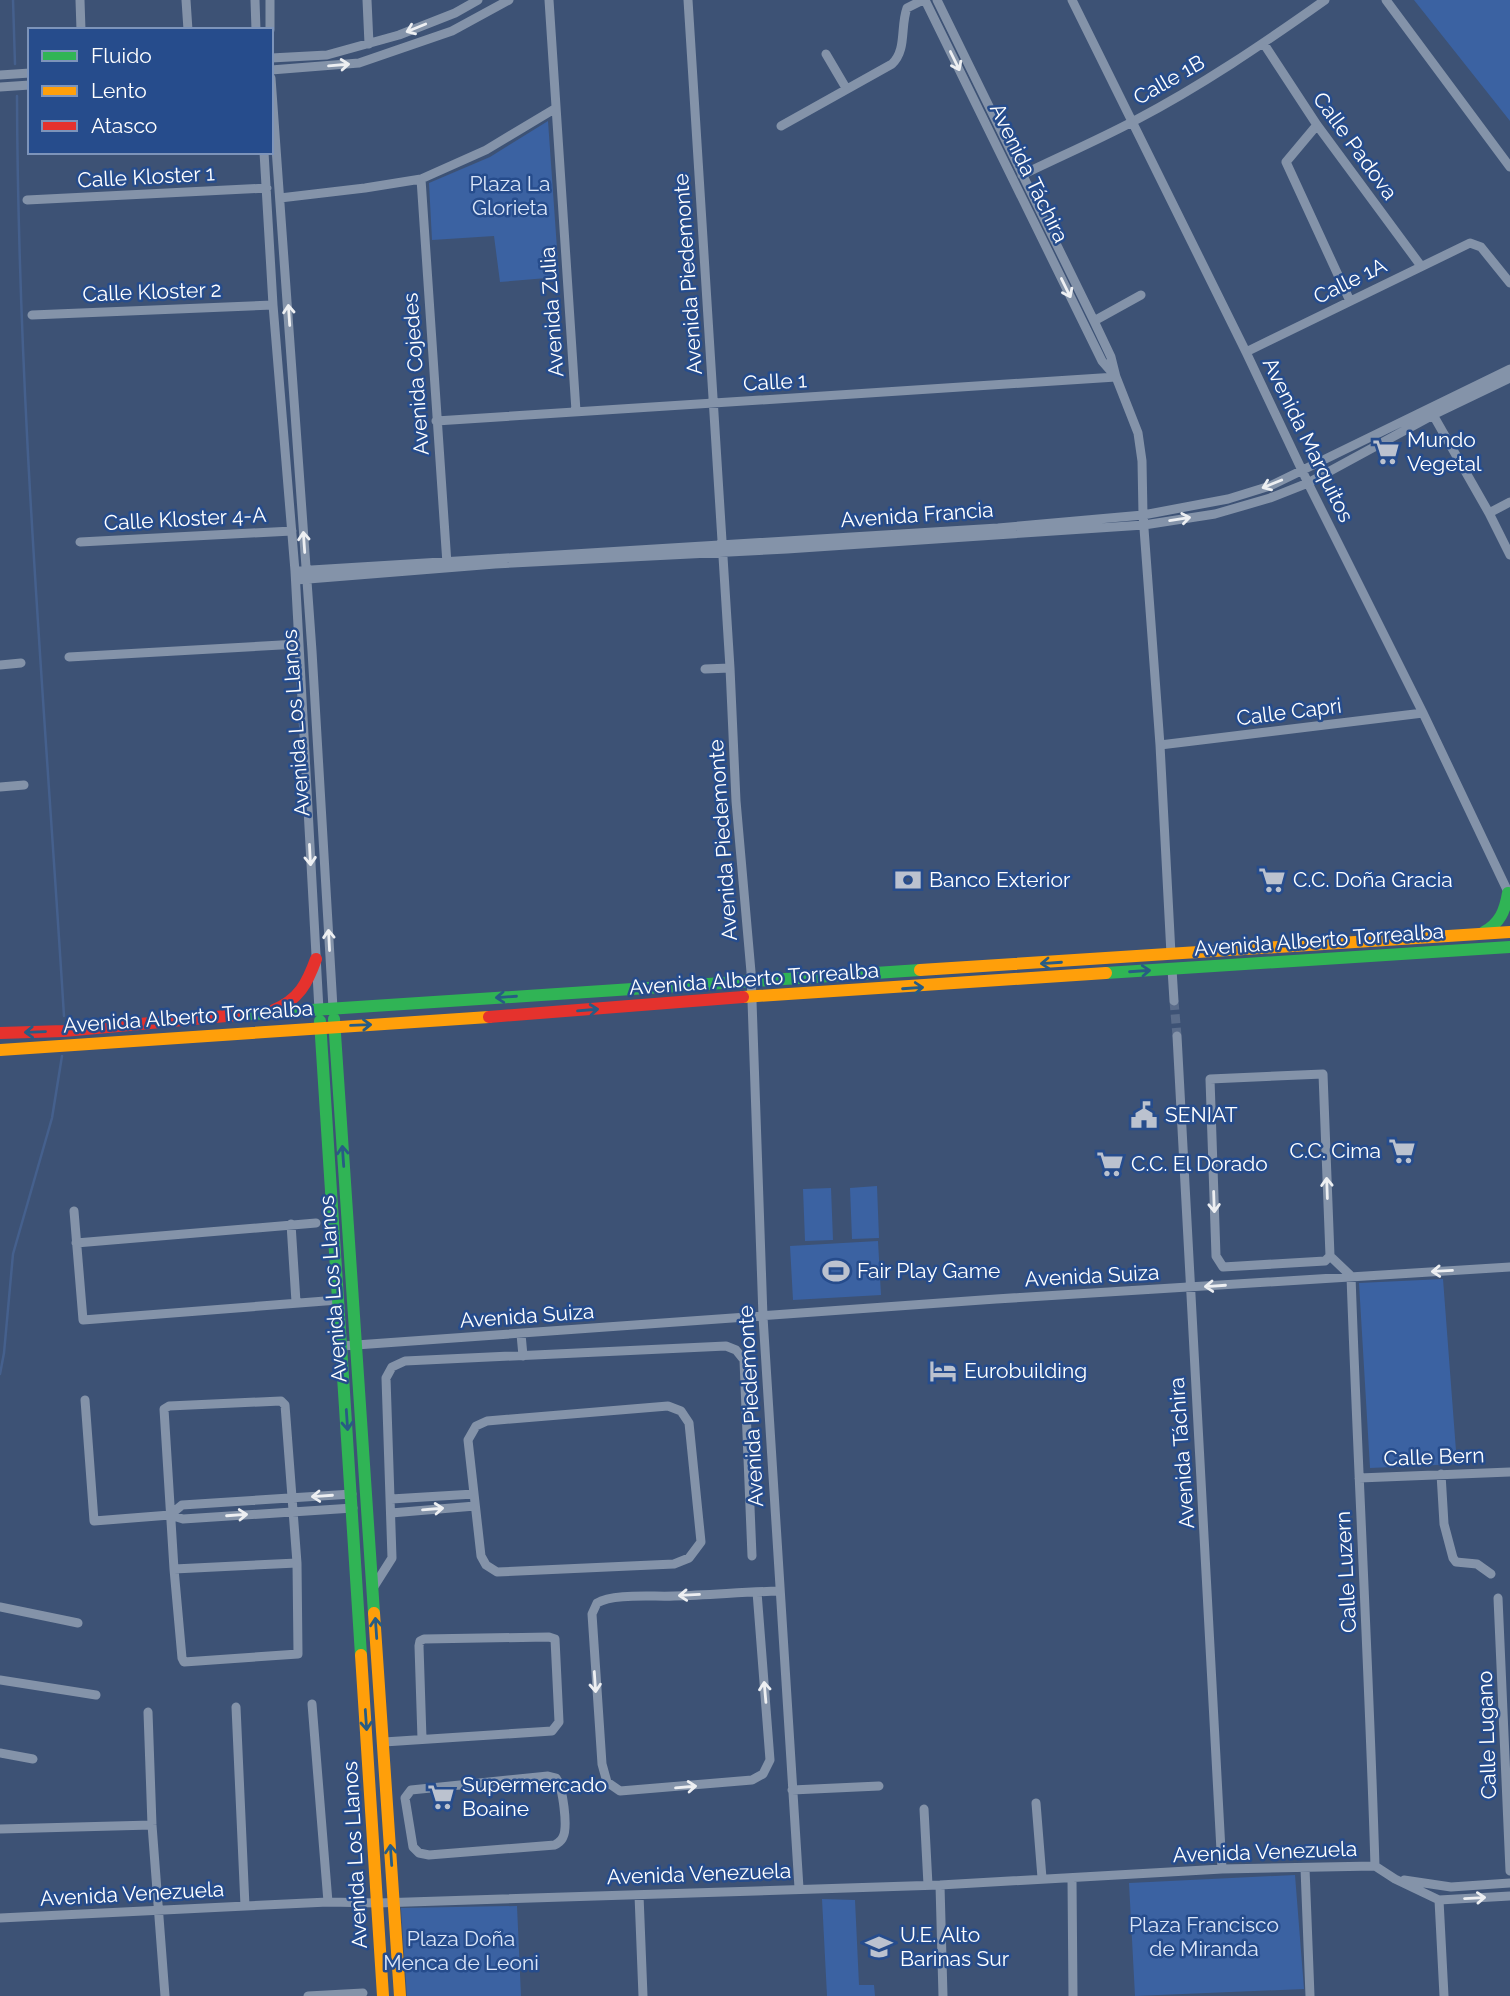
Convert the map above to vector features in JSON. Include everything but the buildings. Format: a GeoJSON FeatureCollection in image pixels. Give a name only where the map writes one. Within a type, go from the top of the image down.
{"type":"FeatureCollection","features":[{"type":"Feature","properties":{"kind":"main road"},"geometry":{"type":"LineString","coordinates":[[1477,934],[1492,928],[1501,920],[1509,894]]}},
{"type":"Feature","properties":{"kind":"main road","name":"Avenida Alberto Torrealba"},"geometry":{"type":"LineString","coordinates":[[0,1033],[64,1031],[266,1013],[1510,932]]}},
{"type":"Feature","properties":{"kind":"main road","name":"Avenida Alberto Torrealba"},"geometry":{"type":"LineString","coordinates":[[0,1050],[1172,969],[1506,949]]}},
{"type":"Feature","properties":{"kind":"main road"},"geometry":{"type":"LineString","coordinates":[[266,1013],[298,997],[307,983],[316,959]]}},
{"type":"Feature","properties":{"kind":"main road","name":"Avenida Los Llanos"},"geometry":{"type":"LineString","coordinates":[[333,1009],[400,1996]]}},
{"type":"Feature","properties":{"kind":"main road","name":"Avenida Los Llanos"},"geometry":{"type":"LineString","coordinates":[[318,1010],[353,1507],[383,1996]]}},
{"type":"Feature","properties":{"kind":"street"},"geometry":{"type":"LineString","coordinates":[[80,0],[81,28]]}},
{"type":"Feature","properties":{"kind":"street"},"geometry":{"type":"LineString","coordinates":[[186,0],[188,28]]}},
{"type":"Feature","properties":{"kind":"street"},"geometry":{"type":"LineString","coordinates":[[255,0],[256,28]]}},
{"type":"Feature","properties":{"kind":"street"},"geometry":{"type":"LineString","coordinates":[[270,0],[270,28]]}},
{"type":"Feature","properties":{"kind":"street"},"geometry":{"type":"LineString","coordinates":[[367,0],[369,44]]}},
{"type":"Feature","properties":{"kind":"street"},"geometry":{"type":"LineString","coordinates":[[454,0],[455,13]]}},
{"type":"Feature","properties":{"kind":"street"},"geometry":{"type":"LineString","coordinates":[[273,58],[327,55],[369,44],[455,13],[478,0]]}},
{"type":"Feature","properties":{"kind":"street"},"geometry":{"type":"LineString","coordinates":[[273,70],[359,63],[452,31],[509,0]]}},
{"type":"Feature","properties":{"kind":"street","name":"Avenida Zulia"},"geometry":{"type":"LineString","coordinates":[[549,0],[576,411]]}},
{"type":"Feature","properties":{"kind":"street","name":"Avenida Piedemonte"},"geometry":{"type":"LineString","coordinates":[[688,0],[736,801],[751,982],[763,1317],[799,1888]]}},
{"type":"Feature","properties":{"kind":"street"},"geometry":{"type":"LineString","coordinates":[[781,126],[897,58],[901,53],[902,26],[907,8],[924,0]]}},
{"type":"Feature","properties":{"kind":"street","name":"Avenida Táchira"},"geometry":{"type":"LineString","coordinates":[[924,0],[1107,359]]}},
{"type":"Feature","properties":{"kind":"street"},"geometry":{"type":"LineString","coordinates":[[937,0],[1094,321],[1138,433],[1160,745],[1171,954]]}},
{"type":"Feature","properties":{"kind":"street","name":"Avenida Marquitos"},"geometry":{"type":"LineString","coordinates":[[1072,0],[1423,713],[1509,894]]}},
{"type":"Feature","properties":{"kind":"street","name":"Calle 1B"},"geometry":{"type":"LineString","coordinates":[[1022,174],[1132,122],[1264,44],[1325,0]]}},
{"type":"Feature","properties":{"kind":"street"},"geometry":{"type":"LineString","coordinates":[[1386,0],[1510,167]]}},
{"type":"Feature","properties":{"kind":"street","name":"Calle Padova"},"geometry":{"type":"LineString","coordinates":[[1264,44],[1317,125],[1421,266]]}},
{"type":"Feature","properties":{"kind":"street"},"geometry":{"type":"LineString","coordinates":[[826,54],[846,88]]}},
{"type":"Feature","properties":{"kind":"street"},"geometry":{"type":"LineString","coordinates":[[0,75],[28,73]]}},
{"type":"Feature","properties":{"kind":"street"},"geometry":{"type":"LineString","coordinates":[[0,87],[28,85]]}},
{"type":"Feature","properties":{"kind":"street","name":"Avenida Los Llanos"},"geometry":{"type":"LineString","coordinates":[[273,105],[301,576],[333,1009]]}},
{"type":"Feature","properties":{"kind":"street"},"geometry":{"type":"LineString","coordinates":[[280,198],[421,179],[486,150],[555,108]]}},
{"type":"Feature","properties":{"kind":"street"},"geometry":{"type":"LineString","coordinates":[[1317,125],[1286,162],[1350,301]]}},
{"type":"Feature","properties":{"kind":"street","name":"Avenida Los Llanos"},"geometry":{"type":"LineString","coordinates":[[264,154],[292,531],[301,576],[299,643],[318,1010]]}},
{"type":"Feature","properties":{"kind":"street","name":"Avenida Cojedes"},"geometry":{"type":"LineString","coordinates":[[421,179],[447,564]]}},
{"type":"Feature","properties":{"kind":"street","name":"Calle Kloster 1"},"geometry":{"type":"LineString","coordinates":[[27,200],[267,188]]}},
{"type":"Feature","properties":{"kind":"street","name":"Calle 1A"},"geometry":{"type":"LineString","coordinates":[[1246,352],[1469,243],[1481,247],[1510,283]]}},
{"type":"Feature","properties":{"kind":"street"},"geometry":{"type":"LineString","coordinates":[[1094,321],[1141,295]]}},
{"type":"Feature","properties":{"kind":"street","name":"Calle Kloster 2"},"geometry":{"type":"LineString","coordinates":[[32,315],[274,304]]}},
{"type":"Feature","properties":{"kind":"street","name":"Avenida Francia"},"geometry":{"type":"LineString","coordinates":[[301,576],[1215,514],[1270,498],[1308,483],[1510,369]]}},
{"type":"Feature","properties":{"kind":"street","name":"Calle 1"},"geometry":{"type":"LineString","coordinates":[[436,421],[1116,377]]}},
{"type":"Feature","properties":{"kind":"street","name":"Avenida Francia"},"geometry":{"type":"LineString","coordinates":[[1143,520],[1270,486],[1510,379]]}},
{"type":"Feature","properties":{"kind":"street"},"geometry":{"type":"LineString","coordinates":[[1432,412],[1510,555]]}},
{"type":"Feature","properties":{"kind":"street"},"geometry":{"type":"LineString","coordinates":[[1489,513],[1510,502]]}},
{"type":"Feature","properties":{"kind":"street","name":"Calle Kloster 4-A"},"geometry":{"type":"LineString","coordinates":[[80,542],[292,531]]}},
{"type":"Feature","properties":{"kind":"street","name":"Avenida Los Llanos"},"geometry":{"type":"LineString","coordinates":[[69,657],[299,643]]}},
{"type":"Feature","properties":{"kind":"street"},"geometry":{"type":"LineString","coordinates":[[0,665],[21,663]]}},
{"type":"Feature","properties":{"kind":"street"},"geometry":{"type":"LineString","coordinates":[[705,669],[730,668]]}},
{"type":"Feature","properties":{"kind":"street","name":"Calle Capri"},"geometry":{"type":"LineString","coordinates":[[1160,745],[1423,713]]}},
{"type":"Feature","properties":{"kind":"street"},"geometry":{"type":"LineString","coordinates":[[0,787],[24,785]]}},
{"type":"Feature","properties":{"kind":"street"},"geometry":{"type":"LineString","coordinates":[[1172,969],[1174,1001]]}},
{"type":"Feature","properties":{"kind":"street","name":"Avenida Táchira"},"geometry":{"type":"LineString","coordinates":[[1177,1036],[1188,1288],[1206,1541],[1222,1869]]}},
{"type":"Feature","properties":{"kind":"street"},"geometry":{"type":"LineString","coordinates":[[1330,1256],[1325,1261],[1223,1267],[1216,1256],[1210,1079],[1323,1074],[1330,1256],[1351,1276]]}},
{"type":"Feature","properties":{"kind":"street"},"geometry":{"type":"LineString","coordinates":[[74,1211],[83,1320],[338,1300]]}},
{"type":"Feature","properties":{"kind":"street"},"geometry":{"type":"LineString","coordinates":[[75,1243],[316,1223]]}},
{"type":"Feature","properties":{"kind":"street"},"geometry":{"type":"LineString","coordinates":[[291,1224],[296,1302]]}},
{"type":"Feature","properties":{"kind":"street","name":"Avenida Suiza"},"geometry":{"type":"LineString","coordinates":[[342,1346],[996,1299],[1510,1268]]}},
{"type":"Feature","properties":{"kind":"street","name":"Calle Luzern"},"geometry":{"type":"LineString","coordinates":[[1351,1276],[1375,1866]]}},
{"type":"Feature","properties":{"kind":"street"},"geometry":{"type":"LineString","coordinates":[[521,1334],[523,1356]]}},
{"type":"Feature","properties":{"kind":"street"},"geometry":{"type":"LineString","coordinates":[[373,1588],[392,1558],[386,1378],[392,1367],[405,1361],[726,1346],[736,1350],[744,1360],[752,1556]]}},
{"type":"Feature","properties":{"kind":"street"},"geometry":{"type":"LineString","coordinates":[[85,1400],[94,1521],[170,1515],[183,1519],[353,1507]]}},
{"type":"Feature","properties":{"kind":"street"},"geometry":{"type":"LineString","coordinates":[[281,1401],[285,1405],[292,1497],[297,1563],[298,1654],[184,1662],[174,1569],[164,1409],[169,1406],[281,1401]]}},
{"type":"Feature","properties":{"kind":"street"},"geometry":{"type":"LineString","coordinates":[[673,1407],[685,1415],[689,1423],[701,1542],[689,1558],[674,1564],[497,1572],[489,1568],[481,1556],[475,1506],[468,1440],[472,1430],[483,1422],[673,1407]]}},
{"type":"Feature","properties":{"kind":"street","name":"Calle Bern"},"geometry":{"type":"LineString","coordinates":[[1359,1478],[1510,1472]]}},
{"type":"Feature","properties":{"kind":"street"},"geometry":{"type":"LineString","coordinates":[[1441,1474],[1444,1524],[1453,1558],[1456,1562],[1478,1564],[1491,1574]]}},
{"type":"Feature","properties":{"kind":"street"},"geometry":{"type":"LineString","coordinates":[[170,1515],[182,1505],[352,1494]]}},
{"type":"Feature","properties":{"kind":"street"},"geometry":{"type":"LineString","coordinates":[[391,1499],[474,1494]]}},
{"type":"Feature","properties":{"kind":"street"},"geometry":{"type":"LineString","coordinates":[[391,1513],[475,1506]]}},
{"type":"Feature","properties":{"kind":"street"},"geometry":{"type":"LineString","coordinates":[[174,1569],[297,1563]]}},
{"type":"Feature","properties":{"kind":"street"},"geometry":{"type":"LineString","coordinates":[[757,1592],[770,1760],[766,1770],[752,1780],[620,1791],[611,1786],[605,1777],[602,1764],[595,1683],[592,1614],[594,1606],[600,1600],[608,1598],[779,1591]]}},
{"type":"Feature","properties":{"kind":"street","name":"Calle Lugano"},"geometry":{"type":"LineString","coordinates":[[1498,1598],[1510,1871]]}},
{"type":"Feature","properties":{"kind":"street"},"geometry":{"type":"LineString","coordinates":[[0,1607],[78,1623]]}},
{"type":"Feature","properties":{"kind":"street"},"geometry":{"type":"LineString","coordinates":[[384,1742],[552,1731],[557,1728],[559,1722],[555,1639],[420,1641],[422,1739]]}},
{"type":"Feature","properties":{"kind":"street"},"geometry":{"type":"LineString","coordinates":[[0,1680],[96,1695]]}},
{"type":"Feature","properties":{"kind":"street"},"geometry":{"type":"LineString","coordinates":[[312,1704],[328,1902]]}},
{"type":"Feature","properties":{"kind":"street"},"geometry":{"type":"LineString","coordinates":[[236,1707],[245,1906]]}},
{"type":"Feature","properties":{"kind":"street"},"geometry":{"type":"LineString","coordinates":[[148,1712],[152,1825],[165,1996]]}},
{"type":"Feature","properties":{"kind":"street"},"geometry":{"type":"LineString","coordinates":[[0,1753],[33,1759]]}},
{"type":"Feature","properties":{"kind":"street"},"geometry":{"type":"LineString","coordinates":[[548,1776],[561,1784],[565,1830],[562,1840],[555,1845],[424,1854],[413,1847],[408,1826],[405,1798],[408,1792],[415,1789],[548,1776]]}},
{"type":"Feature","properties":{"kind":"street"},"geometry":{"type":"LineString","coordinates":[[792,1790],[878,1786]]}},
{"type":"Feature","properties":{"kind":"street"},"geometry":{"type":"LineString","coordinates":[[1037,1802],[1042,1878]]}},
{"type":"Feature","properties":{"kind":"street"},"geometry":{"type":"LineString","coordinates":[[924,1809],[928,1885]]}},
{"type":"Feature","properties":{"kind":"street"},"geometry":{"type":"LineString","coordinates":[[0,1829],[152,1825]]}},
{"type":"Feature","properties":{"kind":"street"},"geometry":{"type":"LineString","coordinates":[[390,1828],[408,1826]]}},
{"type":"Feature","properties":{"kind":"street","name":"Avenida Venezuela"},"geometry":{"type":"LineString","coordinates":[[0,1918],[328,1902],[377,1903],[940,1885],[1222,1869],[1375,1866],[1395,1879],[1440,1900],[1510,1896]]}},
{"type":"Feature","properties":{"kind":"street"},"geometry":{"type":"LineString","coordinates":[[1305,1868],[1310,1996]]}},
{"type":"Feature","properties":{"kind":"street"},"geometry":{"type":"LineString","coordinates":[[1072,1879],[1073,1996]]}},
{"type":"Feature","properties":{"kind":"street","name":"Avenida Venezuela"},"geometry":{"type":"LineString","coordinates":[[1395,1879],[1451,1887],[1510,1883]]}},
{"type":"Feature","properties":{"kind":"street"},"geometry":{"type":"LineString","coordinates":[[940,1885],[943,1996]]}},
{"type":"Feature","properties":{"kind":"street"},"geometry":{"type":"LineString","coordinates":[[639,1895],[643,1996]]}},
{"type":"Feature","properties":{"kind":"street"},"geometry":{"type":"LineString","coordinates":[[1440,1900],[1444,1996]]}},
{"type":"Feature","properties":{"kind":"street"},"geometry":{"type":"LineString","coordinates":[[308,1996],[363,1993]]}},
{"type":"Feature","properties":{"kind":"green space"},"geometry":{"type":"Polygon","coordinates":[[[1414,0],[1510,0],[1510,121],[1414,0]]]}},
{"type":"Feature","properties":{"kind":"green space","name":"Plaza La Glorieta"},"geometry":{"type":"Polygon","coordinates":[[[548,121],[559,277],[500,282],[494,236],[432,240],[429,183],[490,157],[548,121]]]}},
{"type":"Feature","properties":{"kind":"green space"},"geometry":{"type":"Polygon","coordinates":[[[877,1186],[879,1238],[852,1239],[850,1188],[877,1186]]]}},
{"type":"Feature","properties":{"kind":"green space"},"geometry":{"type":"Polygon","coordinates":[[[831,1188],[833,1240],[805,1241],[803,1189],[831,1188]]]}},
{"type":"Feature","properties":{"kind":"green space","name":"Fair Play Game"},"geometry":{"type":"Polygon","coordinates":[[[878,1241],[881,1295],[793,1300],[790,1246],[878,1241]]]}},
{"type":"Feature","properties":{"kind":"green space"},"geometry":{"type":"Polygon","coordinates":[[[1443,1279],[1457,1464],[1370,1468],[1359,1283],[1443,1279]]]}},
{"type":"Feature","properties":{"kind":"green space","name":"Plaza Francisco de Miranda"},"geometry":{"type":"Polygon","coordinates":[[[1295,1875],[1304,1989],[1135,1996],[1129,1883],[1295,1875]]]}},
{"type":"Feature","properties":{"kind":"green space"},"geometry":{"type":"Polygon","coordinates":[[[822,1899],[855,1900],[859,1985],[874,1985],[875,1996],[827,1996],[822,1899]]]}},
{"type":"Feature","properties":{"kind":"green space","name":"Plaza Doña Menca de Leoni"},"geometry":{"type":"Polygon","coordinates":[[[517,1906],[521,1996],[407,1996],[401,1908],[517,1906]]]}},
{"type":"Feature","properties":{"kind":"waterway"},"geometry":{"type":"LineString","coordinates":[[13,0],[15,64]]}},
{"type":"Feature","properties":{"kind":"waterway"},"geometry":{"type":"LineString","coordinates":[[17,96],[27,441],[64,1016]]}},
{"type":"Feature","properties":{"kind":"waterway"},"geometry":{"type":"LineString","coordinates":[[0,1374],[13,1254],[52,1118],[62,1056]]}},
{"type":"Feature","properties":{"kind":"tunnel"},"geometry":{"type":"LineString","coordinates":[[1174,1001],[1177,1036]]}},
{"type":"Feature","properties":{"kind":"traffic: fast"},"geometry":{"type":"LineString","coordinates":[[1484,932],[1498,920],[1508,893],[1510,894]]}},
{"type":"Feature","properties":{"kind":"traffic: fast"},"geometry":{"type":"LineString","coordinates":[[1106,973],[1510,947]]}},
{"type":"Feature","properties":{"kind":"traffic: fast"},"geometry":{"type":"LineString","coordinates":[[237,1015],[920,970]]}},
{"type":"Feature","properties":{"kind":"traffic: fast"},"geometry":{"type":"LineString","coordinates":[[334,1019],[374,1613]]}},
{"type":"Feature","properties":{"kind":"traffic: fast"},"geometry":{"type":"LineString","coordinates":[[320,1021],[361,1655]]}},
{"type":"Feature","properties":{"kind":"traffic: slow"},"geometry":{"type":"LineString","coordinates":[[920,970],[1510,932]]}},
{"type":"Feature","properties":{"kind":"traffic: slow"},"geometry":{"type":"LineString","coordinates":[[743,997],[1106,973]]}},
{"type":"Feature","properties":{"kind":"traffic: slow"},"geometry":{"type":"LineString","coordinates":[[0,1050],[489,1017]]}},
{"type":"Feature","properties":{"kind":"traffic: slow"},"geometry":{"type":"LineString","coordinates":[[374,1613],[400,1996]]}},
{"type":"Feature","properties":{"kind":"traffic: slow"},"geometry":{"type":"LineString","coordinates":[[361,1655],[383,1996]]}},
{"type":"Feature","properties":{"kind":"traffic: jam"},"geometry":{"type":"LineString","coordinates":[[274,1010],[290,1001],[301,990],[316,959]]}},
{"type":"Feature","properties":{"kind":"traffic: jam"},"geometry":{"type":"LineString","coordinates":[[489,1017],[743,997]]}},
{"type":"Feature","properties":{"kind":"traffic: jam"},"geometry":{"type":"LineString","coordinates":[[0,1033],[64,1031],[237,1015]]}},
{"type":"Feature","properties":{"kind":"place","name":"Mundo Vegetal"},"geometry":{"type":"Point","coordinates":[1386,452]}},
{"type":"Feature","properties":{"kind":"place","name":"Banco Exterior"},"geometry":{"type":"Point","coordinates":[908,880]}},
{"type":"Feature","properties":{"kind":"place","name":"C.C. Doña Gracia"},"geometry":{"type":"Point","coordinates":[1272,880]}},
{"type":"Feature","properties":{"kind":"place","name":"SENIAT"},"geometry":{"type":"Point","coordinates":[1144,1115]}},
{"type":"Feature","properties":{"kind":"place","name":"C.C. Cima"},"geometry":{"type":"Point","coordinates":[1402,1151]}},
{"type":"Feature","properties":{"kind":"place","name":"C.C. El Dorado"},"geometry":{"type":"Point","coordinates":[1110,1164]}},
{"type":"Feature","properties":{"kind":"place","name":"Fair Play Game"},"geometry":{"type":"Point","coordinates":[836,1271]}},
{"type":"Feature","properties":{"kind":"place","name":"Eurobuilding"},"geometry":{"type":"Point","coordinates":[943,1371]}},
{"type":"Feature","properties":{"kind":"place","name":"Supermercado Boaine"},"geometry":{"type":"Point","coordinates":[441,1797]}},
{"type":"Feature","properties":{"kind":"place","name":"U.E. Alto Barinas Sur"},"geometry":{"type":"Point","coordinates":[879,1947]}}]}
